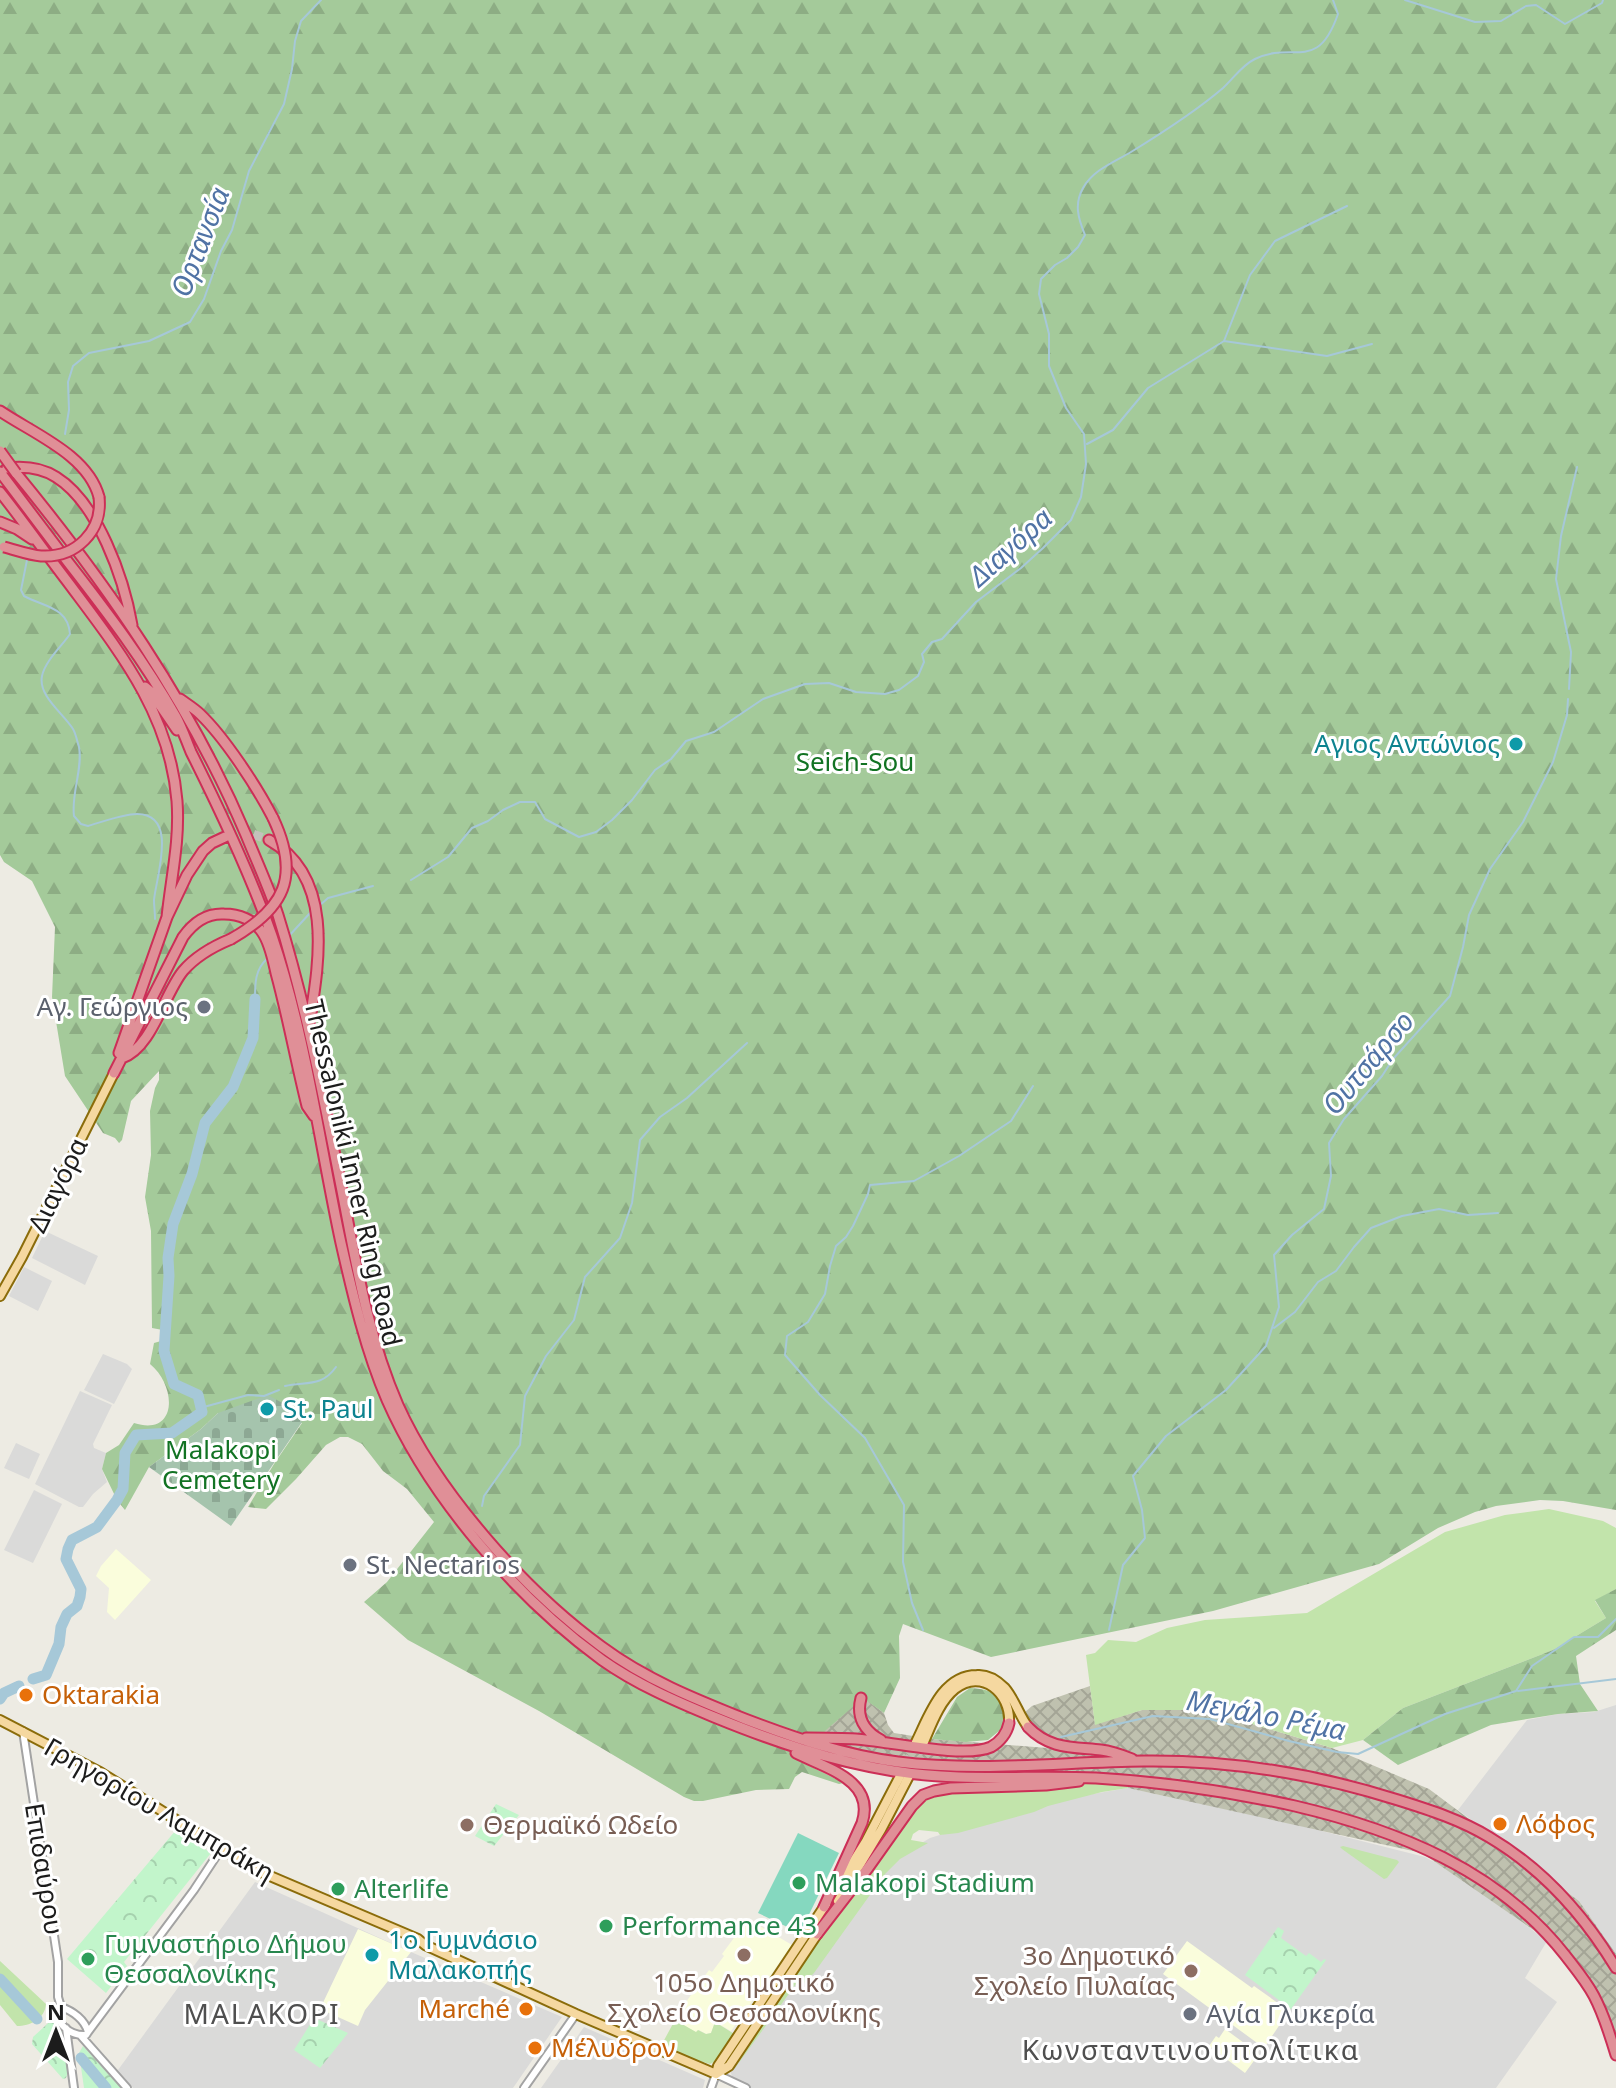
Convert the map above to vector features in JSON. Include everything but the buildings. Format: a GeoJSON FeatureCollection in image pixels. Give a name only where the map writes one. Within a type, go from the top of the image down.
{"type":"FeatureCollection","features":[{"type":"Feature","properties":{"kind":"highway"},"geometry":{"type":"LineString","coordinates":[[0,411],[81,465],[93,481],[100,508],[94,527],[84,541],[61,555],[44,556],[2,547]]}},
{"type":"Feature","properties":{"kind":"highway","name":"Thessaloniki Inner Ring Road"},"geometry":{"type":"LineString","coordinates":[[0,451],[67,536],[132,629],[176,697],[234,807],[268,888],[288,949],[309,1031],[359,1276],[387,1378],[405,1419],[452,1496],[535,1590],[602,1648],[660,1683],[715,1708],[795,1738],[859,1756],[929,1765],[1022,1766],[1139,1761],[1279,1771],[1366,1790],[1445,1816],[1489,1837],[1544,1877],[1577,1912],[1616,1968]]}},
{"type":"Feature","properties":{"kind":"highway"},"geometry":{"type":"LineString","coordinates":[[132,629],[127,598],[112,557],[77,495],[47,473],[20,467],[2,473],[121,631],[180,724],[188,746]]}},
{"type":"Feature","properties":{"kind":"highway"},"geometry":{"type":"LineString","coordinates":[[0,492],[139,682],[169,751],[176,790],[178,839],[167,917]]}},
{"type":"Feature","properties":{"kind":"highway"},"geometry":{"type":"LineString","coordinates":[[0,522],[23,532],[41,546]]}},
{"type":"Feature","properties":{"kind":"highway"},"geometry":{"type":"LineString","coordinates":[[139,682],[151,692],[188,746]]}},
{"type":"Feature","properties":{"kind":"highway"},"geometry":{"type":"LineString","coordinates":[[122,1058],[130,1056],[149,1031],[186,968],[265,917],[277,901],[286,876],[282,840],[256,789],[214,729],[198,712],[176,697]]}},
{"type":"Feature","properties":{"kind":"highway","name":"Thessaloniki Inner Ring Road"},"geometry":{"type":"LineString","coordinates":[[188,746],[226,823],[297,1022],[348,1274],[380,1383],[407,1439],[453,1510],[528,1597],[598,1657],[632,1679],[764,1737],[827,1758],[898,1772],[937,1775],[1094,1778],[1182,1784],[1250,1796],[1351,1820],[1409,1841],[1443,1856],[1533,1919],[1574,1966],[1594,1996],[1616,2055]]}},
{"type":"Feature","properties":{"kind":"highway"},"geometry":{"type":"LineString","coordinates":[[114,1073],[167,917],[196,859],[212,843],[227,836]]}},
{"type":"Feature","properties":{"kind":"highway"},"geometry":{"type":"LineString","coordinates":[[269,840],[295,861],[315,899],[317,973],[309,1031]]}},
{"type":"Feature","properties":{"kind":"highway"},"geometry":{"type":"LineString","coordinates":[[114,1073],[180,941],[197,922],[219,914],[238,916],[269,937]]}},
{"type":"Feature","properties":{"kind":"highway"},"geometry":{"type":"LineString","coordinates":[[861,1698],[859,1712],[862,1723],[872,1735],[887,1743]]}},
{"type":"Feature","properties":{"kind":"highway"},"geometry":{"type":"LineString","coordinates":[[795,1738],[854,1739],[960,1751],[992,1747],[1002,1738],[1009,1723]]}},
{"type":"Feature","properties":{"kind":"highway"},"geometry":{"type":"LineString","coordinates":[[1028,1727],[1035,1735],[1057,1746],[1104,1750],[1139,1761]]}},
{"type":"Feature","properties":{"kind":"highway"},"geometry":{"type":"LineString","coordinates":[[764,1737],[850,1781],[864,1799],[866,1811],[862,1823],[824,1907]]}},
{"type":"Feature","properties":{"kind":"highway"},"geometry":{"type":"LineString","coordinates":[[817,1934],[923,1795],[951,1788],[1070,1784],[1094,1778]]}},
{"type":"Feature","properties":{"kind":"main road","name":"Διαγόρα"},"geometry":{"type":"LineString","coordinates":[[0,1296],[114,1073]]}},
{"type":"Feature","properties":{"kind":"main road"},"geometry":{"type":"LineString","coordinates":[[1009,1723],[1010,1714],[1003,1695],[985,1683],[969,1683],[956,1688],[945,1701],[920,1743],[931,1712],[947,1688],[963,1677],[976,1675],[989,1676],[1005,1687],[1028,1727]]}},
{"type":"Feature","properties":{"kind":"main road","name":"Γρηγορίου Λαμπράκη"},"geometry":{"type":"LineString","coordinates":[[2,1721],[109,1777],[256,1870],[418,1939],[425,1945],[576,2014],[716,2074]]}},
{"type":"Feature","properties":{"kind":"main road"},"geometry":{"type":"LineString","coordinates":[[905,1775],[881,1830],[817,1934],[729,2066],[716,2074],[718,2066],[824,1907],[905,1775]]}},
{"type":"Feature","properties":{"kind":"street","name":"Επιδαύρου"},"geometry":{"type":"LineString","coordinates":[[23,1731],[58,1962],[61,2007],[58,2013],[69,2036]]}},
{"type":"Feature","properties":{"kind":"street"},"geometry":{"type":"LineString","coordinates":[[74,2088],[69,2036],[85,2034],[194,1890],[221,1849]]}},
{"type":"Feature","properties":{"kind":"street"},"geometry":{"type":"LineString","coordinates":[[61,2007],[84,2023],[85,2034],[127,2088]]}},
{"type":"Feature","properties":{"kind":"street"},"geometry":{"type":"LineString","coordinates":[[524,2088],[576,2014]]}},
{"type":"Feature","properties":{"kind":"street"},"geometry":{"type":"LineString","coordinates":[[711,2088],[716,2074],[746,2088]]}},
{"type":"Feature","properties":{"kind":"shaded area"},"geometry":{"type":"Polygon","coordinates":[[[5,424],[864,1698],[884,1713],[894,1733],[1047,1748],[1030,1732],[1023,1714],[1032,1706],[1090,1686],[1095,1724],[1142,1710],[1206,1710],[1332,1748],[1429,1789],[1579,1901],[1616,1954],[1616,2041],[1561,1949],[1422,1853],[1128,1788],[1126,1784],[958,1782],[886,1775],[804,1760],[5,424]]]}},
{"type":"Feature","properties":{"kind":"shaded area"},"geometry":{"type":"Polygon","coordinates":[[[45,1231],[98,1256],[85,1285],[32,1258],[45,1231]]]}},
{"type":"Feature","properties":{"kind":"shaded area"},"geometry":{"type":"Polygon","coordinates":[[[24,1267],[52,1281],[38,1311],[9,1296],[24,1267]]]}},
{"type":"Feature","properties":{"kind":"shaded area"},"geometry":{"type":"Polygon","coordinates":[[[103,1354],[132,1369],[114,1404],[84,1390],[103,1354]]]}},
{"type":"Feature","properties":{"kind":"shaded area"},"geometry":{"type":"Polygon","coordinates":[[[80,1391],[112,1405],[93,1444],[94,1448],[106,1453],[102,1469],[107,1482],[83,1507],[35,1484],[80,1391]]]}},
{"type":"Feature","properties":{"kind":"shaded area"},"geometry":{"type":"Polygon","coordinates":[[[16,1443],[40,1454],[29,1479],[4,1468],[16,1443]]]}},
{"type":"Feature","properties":{"kind":"shaded area"},"geometry":{"type":"Polygon","coordinates":[[[34,1490],[62,1504],[33,1563],[4,1550],[34,1490]]]}},
{"type":"Feature","properties":{"kind":"shaded area"},"geometry":{"type":"Polygon","coordinates":[[[116,1549],[151,1580],[115,1620],[107,1612],[109,1588],[96,1576],[116,1549]]]}},
{"type":"Feature","properties":{"kind":"shaded area"},"geometry":{"type":"Polygon","coordinates":[[[1616,1705],[1616,1956],[1579,1901],[1458,1810],[1527,1720],[1594,1712],[1616,1705]]]}},
{"type":"Feature","properties":{"kind":"shaded area","name":"Κωνσταντινουπολίτικα"},"geometry":{"type":"Polygon","coordinates":[[[1128,1788],[1286,1822],[1425,1857],[1462,1877],[1547,1941],[1525,1978],[1557,2002],[1496,2088],[737,2088],[730,2071],[783,1999],[898,1857],[930,1838],[1051,1801],[1128,1788]]]}},
{"type":"Feature","properties":{"kind":"shaded area"},"geometry":{"type":"Polygon","coordinates":[[[255,1882],[562,2017],[513,2088],[133,2088],[118,2070],[255,1882]]]}},
{"type":"Feature","properties":{"kind":"shaded area"},"geometry":{"type":"Polygon","coordinates":[[[748,1919],[792,1945],[731,2031],[715,2022],[711,2033],[699,2030],[697,2033],[677,2021],[686,2002],[709,1970],[712,1972],[724,1956],[722,1954],[748,1919]]]}},
{"type":"Feature","properties":{"kind":"shaded area"},"geometry":{"type":"Polygon","coordinates":[[[358,1929],[411,1952],[365,2010],[358,2026],[320,2009],[358,1929]]]}},
{"type":"Feature","properties":{"kind":"shaded area"},"geometry":{"type":"Polygon","coordinates":[[[1187,1941],[1289,2011],[1264,2048],[1163,1974],[1187,1941]]]}},
{"type":"Feature","properties":{"kind":"shaded area"},"geometry":{"type":"Polygon","coordinates":[[[584,2027],[705,2080],[703,2088],[541,2088],[584,2027]]]}},
{"type":"Feature","properties":{"kind":"shaded area"},"geometry":{"type":"Polygon","coordinates":[[[1225,2029],[1259,2054],[1245,2073],[1209,2046],[1225,2029]]]}},
{"type":"Feature","properties":{"kind":"green space","name":"Seich-Sou"},"geometry":{"type":"Polygon","coordinates":[[[0,0],[1616,0],[1616,1510],[1540,1500],[1496,1506],[1438,1528],[1379,1564],[1213,1611],[991,1657],[903,1624],[899,1636],[900,1678],[884,1713],[863,1698],[826,1730],[804,1760],[806,1764],[844,1783],[802,1772],[795,1777],[789,1789],[756,1790],[694,1801],[408,1640],[364,1602],[387,1582],[434,1522],[407,1489],[383,1471],[362,1444],[348,1437],[340,1437],[326,1445],[266,1509],[248,1507],[302,1423],[218,1413],[149,1467],[125,1510],[102,1469],[106,1453],[119,1445],[134,1423],[159,1423],[169,1407],[165,1384],[150,1364],[154,1343],[161,1341],[168,1331],[152,1328],[151,1231],[145,1197],[151,1155],[150,1111],[159,1071],[131,1101],[122,1140],[119,1143],[103,1133],[65,1076],[52,997],[55,927],[32,881],[4,862],[0,855],[0,0]]]}},
{"type":"Feature","properties":{"kind":"green space","name":"Malakopi Cemetery"},"geometry":{"type":"Polygon","coordinates":[[[268,1395],[286,1405],[302,1422],[231,1526],[149,1467],[218,1413],[268,1395]]]}},
{"type":"Feature","properties":{"kind":"green space"},"geometry":{"type":"Polygon","coordinates":[[[1549,1509],[1603,1521],[1616,1528],[1616,1589],[1595,1601],[1606,1618],[1553,1650],[1403,1708],[1363,1740],[1332,1748],[1206,1710],[1142,1710],[1095,1725],[1086,1655],[1095,1653],[1108,1640],[1136,1642],[1167,1628],[1205,1620],[1307,1613],[1445,1532],[1505,1515],[1549,1509]]]}},
{"type":"Feature","properties":{"kind":"green space"},"geometry":{"type":"Polygon","coordinates":[[[1616,1589],[1616,1630],[1576,1656],[1580,1684],[1598,1711],[1491,1725],[1398,1765],[1363,1740],[1403,1708],[1553,1650],[1606,1618],[1595,1600],[1616,1589]]]}},
{"type":"Feature","properties":{"kind":"green space"},"geometry":{"type":"Polygon","coordinates":[[[970,1688],[988,1691],[999,1698],[1005,1710],[1004,1727],[988,1740],[932,1739],[957,1697],[970,1688]]]}},
{"type":"Feature","properties":{"kind":"green space"},"geometry":{"type":"Polygon","coordinates":[[[1126,1783],[1128,1788],[1048,1806],[958,1833],[940,1835],[938,1832],[919,1830],[913,1834],[911,1840],[928,1843],[900,1859],[885,1874],[814,1973],[804,1983],[796,1984],[733,2071],[830,1921],[915,1806],[934,1793],[1126,1783]]]}},
{"type":"Feature","properties":{"kind":"green space"},"geometry":{"type":"Polygon","coordinates":[[[496,1804],[519,1815],[494,1846],[475,1836],[496,1804]]]}},
{"type":"Feature","properties":{"kind":"green space"},"geometry":{"type":"Polygon","coordinates":[[[176,1830],[211,1853],[124,1962],[127,1966],[106,1993],[67,1959],[176,1830]]]}},
{"type":"Feature","properties":{"kind":"green space","name":"Malakopi Stadium"},"geometry":{"type":"Polygon","coordinates":[[[798,1833],[839,1853],[800,1933],[758,1913],[798,1833]]]}},
{"type":"Feature","properties":{"kind":"green space"},"geometry":{"type":"Polygon","coordinates":[[[1340,1847],[1399,1862],[1384,1879],[1340,1847]]]}},
{"type":"Feature","properties":{"kind":"green space"},"geometry":{"type":"Polygon","coordinates":[[[1278,1927],[1284,1931],[1281,1938],[1306,1956],[1309,1953],[1321,1962],[1326,1960],[1291,2009],[1245,1975],[1278,1927]]]}},
{"type":"Feature","properties":{"kind":"green space"},"geometry":{"type":"Polygon","coordinates":[[[0,1961],[46,2004],[43,2014],[36,2021],[17,2026],[0,2005],[0,1961]]]}},
{"type":"Feature","properties":{"kind":"green space"},"geometry":{"type":"Polygon","coordinates":[[[56,2016],[62,2028],[67,2056],[66,2078],[63,2079],[32,2044],[33,2037],[56,2016]]]}},
{"type":"Feature","properties":{"kind":"green space"},"geometry":{"type":"Polygon","coordinates":[[[314,2018],[348,2033],[320,2068],[294,2050],[314,2018]]]}},
{"type":"Feature","properties":{"kind":"green space"},"geometry":{"type":"Polygon","coordinates":[[[675,2020],[706,2034],[711,2033],[715,2022],[736,2035],[718,2060],[710,2064],[662,2044],[675,2020]]]}},
{"type":"Feature","properties":{"kind":"green space"},"geometry":{"type":"Polygon","coordinates":[[[83,2046],[121,2088],[84,2088],[79,2053],[83,2046]]]}},
{"type":"Feature","properties":{"kind":"waterway","name":"Ορτανσία"},"geometry":{"type":"LineString","coordinates":[[65,434],[69,410],[68,382],[73,366],[89,353],[149,341],[190,322],[204,299],[232,230],[249,171],[284,104],[301,21],[321,0]]}},
{"type":"Feature","properties":{"kind":"waterway","name":"Διαγόρα"},"geometry":{"type":"LineString","coordinates":[[411,880],[448,857],[472,828],[520,802],[535,802],[545,819],[579,837],[596,832],[632,800],[655,770],[671,759],[686,741],[714,732],[763,699],[805,684],[829,683],[856,692],[885,694],[899,690],[918,676],[924,662],[922,654],[932,642],[942,639],[976,602],[1043,548],[1071,520],[1081,497],[1086,464],[1084,434],[1066,408],[1049,366],[1049,334],[1039,294],[1041,279],[1067,258],[1085,235],[1078,211],[1083,188],[1098,171],[1201,105],[1250,62],[1269,54],[1313,50],[1322,44],[1338,14],[1333,0]]}},
{"type":"Feature","properties":{"kind":"waterway","name":"Διαγόρα"},"geometry":{"type":"LineString","coordinates":[[1405,0],[1475,22],[1501,21],[1526,6],[1536,5],[1565,24],[1603,0]]}},
{"type":"Feature","properties":{"kind":"waterway"},"geometry":{"type":"LineString","coordinates":[[1087,444],[1113,430],[1148,388],[1224,341],[1250,275],[1275,241],[1347,206]]}},
{"type":"Feature","properties":{"kind":"waterway"},"geometry":{"type":"LineString","coordinates":[[1224,341],[1327,356],[1372,344]]}},
{"type":"Feature","properties":{"kind":"waterway","name":"Ουτσάρσο"},"geometry":{"type":"LineString","coordinates":[[1569,689],[1571,652],[1556,579],[1561,536],[1577,467]]}},
{"type":"Feature","properties":{"kind":"waterway","name":"Ορτανσία"},"geometry":{"type":"LineString","coordinates":[[28,555],[21,590],[24,596],[60,613],[70,634],[47,665],[42,683],[47,697],[73,729],[79,747],[74,816],[81,824],[88,826],[137,814],[150,817],[158,824],[162,848],[154,900],[155,919]]}},
{"type":"Feature","properties":{"kind":"waterway","name":"Ουτσάρσο"},"geometry":{"type":"LineString","coordinates":[[1109,1630],[1123,1565],[1145,1538],[1133,1476],[1166,1436],[1226,1390],[1266,1346],[1279,1307],[1274,1255],[1292,1235],[1324,1209],[1331,1176],[1329,1143],[1344,1119],[1450,996],[1469,915],[1490,869],[1523,822],[1553,762],[1567,715],[1568,699]]}},
{"type":"Feature","properties":{"kind":"waterway"},"geometry":{"type":"LineString","coordinates":[[319,906],[328,898],[373,886]]}},
{"type":"Feature","properties":{"kind":"waterway"},"geometry":{"type":"LineString","coordinates":[[288,937],[311,912]]}},
{"type":"Feature","properties":{"kind":"waterway"},"geometry":{"type":"LineString","coordinates":[[255,999],[258,972],[267,959]]}},
{"type":"Feature","properties":{"kind":"waterway"},"geometry":{"type":"LineString","coordinates":[[33,1679],[46,1675],[59,1644],[61,1627],[80,1597],[81,1589],[66,1559],[68,1549],[72,1540],[97,1527],[117,1500],[123,1489],[125,1453],[136,1435],[172,1433],[202,1412],[198,1395],[174,1384],[164,1351],[168,1258],[173,1224],[192,1174],[205,1123],[233,1087],[253,1038],[255,999]]}},
{"type":"Feature","properties":{"kind":"waterway"},"geometry":{"type":"LineString","coordinates":[[482,1506],[484,1496],[520,1445],[525,1396],[546,1356],[574,1320],[585,1277],[620,1238],[632,1203],[640,1140],[660,1117],[687,1098],[747,1043]]}},
{"type":"Feature","properties":{"kind":"waterway"},"geometry":{"type":"LineString","coordinates":[[923,1630],[912,1603],[903,1562],[904,1505],[865,1438],[820,1395],[785,1355],[787,1336],[808,1322],[825,1294],[836,1246],[853,1226],[870,1185],[914,1181],[959,1156],[1011,1121],[1033,1086]]}},
{"type":"Feature","properties":{"kind":"waterway"},"geometry":{"type":"LineString","coordinates":[[1274,1328],[1295,1312],[1318,1282],[1336,1271],[1371,1228],[1402,1216],[1439,1209],[1468,1215],[1498,1213]]}},
{"type":"Feature","properties":{"kind":"waterway"},"geometry":{"type":"LineString","coordinates":[[285,1386],[319,1381],[336,1367]]}},
{"type":"Feature","properties":{"kind":"waterway"},"geometry":{"type":"LineString","coordinates":[[200,1408],[248,1395],[264,1396],[279,1390]]}},
{"type":"Feature","properties":{"kind":"waterway","name":"Μεγάλο Ρέμα"},"geometry":{"type":"LineString","coordinates":[[1061,1737],[1153,1716],[1210,1719],[1289,1741],[1358,1754],[1445,1714],[1516,1691],[1532,1666],[1574,1637],[1598,1637],[1616,1619]]}},
{"type":"Feature","properties":{"kind":"waterway"},"geometry":{"type":"LineString","coordinates":[[1518,1691],[1616,1679]]}},
{"type":"Feature","properties":{"kind":"waterway"},"geometry":{"type":"LineString","coordinates":[[0,1699],[4,1693],[19,1686]]}},
{"type":"Feature","properties":{"kind":"waterway"},"geometry":{"type":"LineString","coordinates":[[0,1979],[37,2019]]}},
{"type":"Feature","properties":{"kind":"waterway"},"geometry":{"type":"LineString","coordinates":[[81,2058],[106,2088]]}},
{"type":"Feature","properties":{"kind":"tunnel"},"geometry":{"type":"LineString","coordinates":[[227,836],[250,833],[269,840]]}},
{"type":"Feature","properties":{"kind":"tunnel"},"geometry":{"type":"LineString","coordinates":[[901,1774],[916,1743]]}},
{"type":"Feature","properties":{"kind":"tunnel"},"geometry":{"type":"LineString","coordinates":[[909,1776],[923,1744]]}},
{"type":"Feature","properties":{"kind":"place","name":"Αγιος Αντώνιος"},"geometry":{"type":"Point","coordinates":[1516,744]}},
{"type":"Feature","properties":{"kind":"place","name":"Αγ. Γεώργιος"},"geometry":{"type":"Point","coordinates":[204,1007]}},
{"type":"Feature","properties":{"kind":"place","name":"St. Paul"},"geometry":{"type":"Point","coordinates":[267,1409]}},
{"type":"Feature","properties":{"kind":"place","name":"St. Nectarios"},"geometry":{"type":"Point","coordinates":[350,1565]}},
{"type":"Feature","properties":{"kind":"place","name":"Oktarakia"},"geometry":{"type":"Point","coordinates":[26,1695]}},
{"type":"Feature","properties":{"kind":"place","name":"Λόφος"},"geometry":{"type":"Point","coordinates":[1500,1824]}},
{"type":"Feature","properties":{"kind":"place","name":"Θερμαϊκό Ωδείο"},"geometry":{"type":"Point","coordinates":[467,1825]}},
{"type":"Feature","properties":{"kind":"place","name":"Malakopi Stadium"},"geometry":{"type":"Point","coordinates":[799,1883]}},
{"type":"Feature","properties":{"kind":"place","name":"Alterlife"},"geometry":{"type":"Point","coordinates":[338,1889]}},
{"type":"Feature","properties":{"kind":"place","name":"Performance 43"},"geometry":{"type":"Point","coordinates":[606,1926]}},
{"type":"Feature","properties":{"kind":"place","name":"1ο Γυμνάσιο Μαλακοπής"},"geometry":{"type":"Point","coordinates":[372,1955]}},
{"type":"Feature","properties":{"kind":"place","name":"105ο Δημοτικό Σχολείο Θεσσαλονίκης"},"geometry":{"type":"Point","coordinates":[744,1955]}},
{"type":"Feature","properties":{"kind":"place","name":"Γυμναστήριο Δήμου Θεσσαλονίκης"},"geometry":{"type":"Point","coordinates":[88,1959]}},
{"type":"Feature","properties":{"kind":"place","name":"3ο Δημοτικό Σχολείο Πυλαίας"},"geometry":{"type":"Point","coordinates":[1191,1971]}},
{"type":"Feature","properties":{"kind":"place","name":"Marché"},"geometry":{"type":"Point","coordinates":[526,2009]}},
{"type":"Feature","properties":{"kind":"place","name":"Αγία Γλυκερία"},"geometry":{"type":"Point","coordinates":[1190,2014]}},
{"type":"Feature","properties":{"kind":"place","name":"Μέλυδρον"},"geometry":{"type":"Point","coordinates":[535,2048]}},
{"type":"Feature","properties":{"kind":"district","name":"MALAKOPI"},"geometry":{"type":"Point","coordinates":[262,2014]}},
{"type":"Feature","properties":{"kind":"district","name":"Κωνσταντινουπολίτικα"},"geometry":{"type":"Point","coordinates":[1191,2050]}}]}
